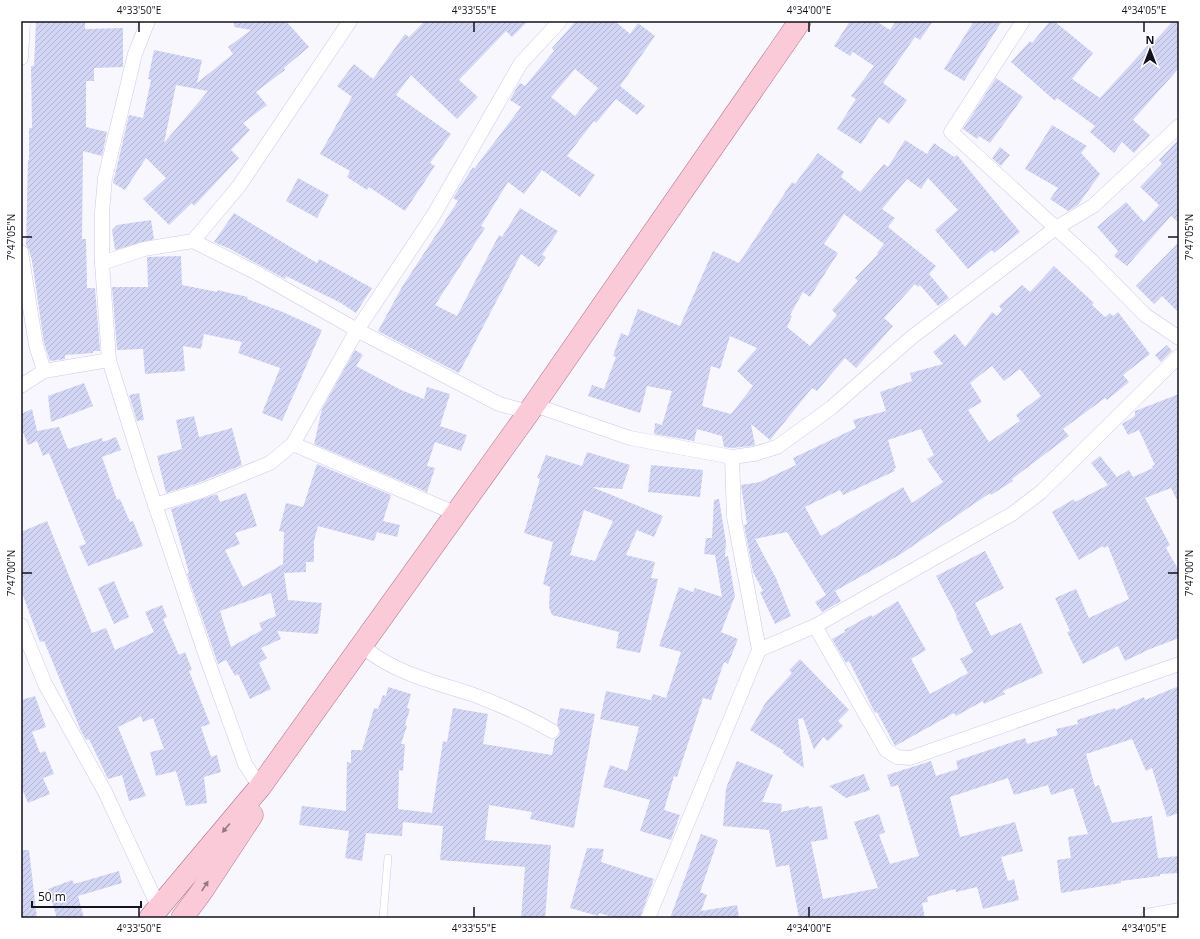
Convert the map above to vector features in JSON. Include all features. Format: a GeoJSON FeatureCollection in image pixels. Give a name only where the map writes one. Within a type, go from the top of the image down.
{"type":"FeatureCollection","features":[{"type":"Feature","properties":{"kind":"main road"},"geometry":{"type":"LineString","coordinates":[[182,918],[202,891],[259,804],[681,200],[800,21]]}},
{"type":"Feature","properties":{"kind":"main road"},"geometry":{"type":"LineString","coordinates":[[681,200],[734,135],[810,21]]}},
{"type":"Feature","properties":{"kind":"main road"},"geometry":{"type":"LineString","coordinates":[[155,913],[260,787],[457,514],[535,410]]}},
{"type":"Feature","properties":{"kind":"main road"},"geometry":{"type":"LineString","coordinates":[[1151,918],[1179,913]]}},
{"type":"Feature","properties":{"kind":"street"},"geometry":{"type":"LineString","coordinates":[[21,58],[23,21]]}},
{"type":"Feature","properties":{"kind":"street"},"geometry":{"type":"LineString","coordinates":[[148,21],[135,54],[105,178],[102,212],[102,263],[110,360],[155,505],[206,656],[245,764],[260,787]]}},
{"type":"Feature","properties":{"kind":"street"},"geometry":{"type":"LineString","coordinates":[[193,242],[238,186],[350,21]]}},
{"type":"Feature","properties":{"kind":"street"},"geometry":{"type":"LineString","coordinates":[[155,505],[201,491],[270,463],[293,444],[357,330],[433,216],[521,63],[560,21]]}},
{"type":"Feature","properties":{"kind":"street"},"geometry":{"type":"LineString","coordinates":[[1023,21],[951,132],[1093,262],[1145,315],[1179,338]]}},
{"type":"Feature","properties":{"kind":"street"},"geometry":{"type":"LineString","coordinates":[[102,263],[144,249],[193,242],[257,273],[357,330],[499,404],[535,410],[630,438],[732,458],[754,454],[777,447],[831,408],[912,337],[1056,228],[1093,206],[1179,126]]}},
{"type":"Feature","properties":{"kind":"street"},"geometry":{"type":"LineString","coordinates":[[21,252],[36,345],[44,371]]}},
{"type":"Feature","properties":{"kind":"street"},"geometry":{"type":"LineString","coordinates":[[759,650],[815,626],[1012,514],[1041,492],[1179,356]]}},
{"type":"Feature","properties":{"kind":"street"},"geometry":{"type":"LineString","coordinates":[[21,386],[44,371],[110,360]]}},
{"type":"Feature","properties":{"kind":"street"},"geometry":{"type":"LineString","coordinates":[[293,444],[457,514]]}},
{"type":"Feature","properties":{"kind":"street"},"geometry":{"type":"LineString","coordinates":[[648,918],[759,650],[734,518],[732,458]]}},
{"type":"Feature","properties":{"kind":"street"},"geometry":{"type":"LineString","coordinates":[[21,625],[45,684],[105,792],[155,913]]}},
{"type":"Feature","properties":{"kind":"street"},"geometry":{"type":"LineString","coordinates":[[815,626],[886,750],[897,757],[910,758],[1179,664]]}},
{"type":"Feature","properties":{"kind":"street"},"geometry":{"type":"LineString","coordinates":[[367,650],[382,662],[423,679],[519,712],[552,731]]}},
{"type":"Feature","properties":{"kind":"lane"},"geometry":{"type":"LineString","coordinates":[[383,918],[388,858]]}},
{"type":"Feature","properties":{"kind":"building"},"geometry":{"type":"Polygon","coordinates":[[[36,21],[85,21],[85,29],[123,28],[123,67],[94,68],[94,81],[86,81],[86,127],[107,132],[102,156],[83,151],[82,239],[86,239],[87,288],[95,288],[100,351],[65,355],[65,359],[50,361],[44,343],[32,261],[26,245],[29,128],[32,128],[31,66],[34,66],[36,21]]]}},
{"type":"Feature","properties":{"kind":"building"},"geometry":{"type":"Polygon","coordinates":[[[234,21],[286,21],[309,47],[284,68],[285,70],[256,92],[267,105],[243,123],[250,130],[231,150],[239,158],[194,206],[192,203],[169,225],[143,199],[166,178],[146,158],[125,190],[113,183],[129,115],[143,118],[151,80],[148,79],[154,50],[202,60],[197,83],[233,54],[228,47],[251,30],[234,27],[234,21]],[[176,85],[164,143],[208,91],[176,85]]]}},
{"type":"Feature","properties":{"kind":"building"},"geometry":{"type":"Polygon","coordinates":[[[425,21],[528,21],[512,37],[506,31],[459,80],[478,97],[457,119],[411,75],[396,95],[451,134],[430,163],[435,166],[405,211],[369,187],[367,190],[347,177],[350,171],[320,154],[352,97],[337,86],[354,64],[373,79],[405,34],[409,37],[425,21]]]}},
{"type":"Feature","properties":{"kind":"building"},"geometry":{"type":"Polygon","coordinates":[[[576,21],[615,21],[630,34],[638,23],[655,36],[620,86],[645,106],[637,115],[616,99],[596,123],[594,121],[567,156],[595,175],[580,197],[542,170],[524,194],[508,182],[481,226],[485,228],[435,305],[457,316],[499,235],[502,237],[520,208],[558,231],[542,255],[546,257],[539,267],[521,254],[459,373],[378,331],[402,287],[458,201],[453,198],[473,167],[474,169],[521,107],[510,100],[517,87],[520,83],[525,86],[554,51],[552,48],[576,21]],[[575,69],[551,97],[575,116],[598,88],[575,69]]]}},
{"type":"Feature","properties":{"kind":"building"},"geometry":{"type":"Polygon","coordinates":[[[850,21],[876,21],[890,30],[896,21],[933,21],[920,40],[915,37],[883,83],[907,100],[889,124],[879,117],[861,144],[837,129],[856,99],[851,96],[874,66],[853,52],[850,56],[834,46],[850,21]]]}},
{"type":"Feature","properties":{"kind":"building"},"geometry":{"type":"Polygon","coordinates":[[[974,21],[1002,21],[964,81],[944,69],[974,21]]]}},
{"type":"Feature","properties":{"kind":"building"},"geometry":{"type":"Polygon","coordinates":[[[1050,21],[1054,21],[1093,53],[1072,79],[1100,98],[1152,41],[1153,43],[1173,21],[1179,21],[1179,68],[1133,120],[1150,135],[1134,153],[1122,142],[1114,153],[1090,132],[1095,126],[1057,98],[1055,101],[1011,62],[1030,41],[1032,43],[1050,21]]]}},
{"type":"Feature","properties":{"kind":"building"},"geometry":{"type":"Polygon","coordinates":[[[996,78],[1023,97],[990,143],[979,136],[977,139],[963,129],[996,78]]]}},
{"type":"Feature","properties":{"kind":"building"},"geometry":{"type":"Polygon","coordinates":[[[1052,125],[1087,146],[1081,153],[1100,174],[1078,205],[1068,211],[1050,199],[1058,188],[1025,169],[1052,125]]]}},
{"type":"Feature","properties":{"kind":"building"},"geometry":{"type":"Polygon","coordinates":[[[1179,139],[1179,223],[1171,216],[1127,266],[1114,256],[1118,251],[1097,227],[1126,202],[1144,222],[1159,205],[1140,187],[1162,164],[1159,160],[1179,139]]]}},
{"type":"Feature","properties":{"kind":"building"},"geometry":{"type":"Polygon","coordinates":[[[905,140],[927,154],[934,143],[954,157],[957,155],[1020,232],[994,253],[992,250],[968,269],[935,230],[958,210],[928,178],[921,189],[907,179],[882,209],[895,218],[888,227],[936,266],[929,274],[949,298],[938,306],[920,285],[918,287],[915,284],[884,318],[893,326],[856,368],[845,358],[817,391],[812,388],[770,440],[751,424],[755,445],[752,446],[732,448],[724,447],[722,436],[697,429],[694,441],[654,434],[655,423],[662,425],[672,391],[647,386],[640,413],[588,396],[592,385],[604,389],[616,357],[613,356],[621,333],[628,336],[638,309],[680,326],[713,251],[739,263],[792,182],[795,184],[818,153],[844,172],[841,177],[860,192],[884,164],[888,167],[905,140]],[[844,214],[824,244],[838,253],[810,297],[803,292],[790,315],[792,316],[787,327],[810,346],[837,315],[832,310],[858,281],[855,278],[878,254],[877,253],[884,244],[844,214]],[[730,336],[720,369],[711,366],[702,406],[731,414],[753,386],[737,371],[757,348],[730,336]]]}},
{"type":"Feature","properties":{"kind":"building"},"geometry":{"type":"Polygon","coordinates":[[[1000,147],[1010,155],[1001,166],[992,158],[1000,147]]]}},
{"type":"Feature","properties":{"kind":"building"},"geometry":{"type":"Polygon","coordinates":[[[298,178],[329,195],[317,218],[286,201],[298,178]]]}},
{"type":"Feature","properties":{"kind":"building"},"geometry":{"type":"Polygon","coordinates":[[[234,213],[317,263],[319,259],[372,288],[356,313],[341,303],[286,276],[285,279],[214,242],[234,213]]]}},
{"type":"Feature","properties":{"kind":"building"},"geometry":{"type":"Polygon","coordinates":[[[151,220],[154,239],[115,250],[112,230],[117,225],[151,220]]]}},
{"type":"Feature","properties":{"kind":"building"},"geometry":{"type":"Polygon","coordinates":[[[1179,242],[1179,313],[1162,296],[1154,304],[1136,286],[1179,242]]]}},
{"type":"Feature","properties":{"kind":"building"},"geometry":{"type":"Polygon","coordinates":[[[181,256],[182,285],[217,292],[217,290],[248,297],[247,299],[283,312],[322,330],[282,421],[262,413],[280,368],[238,353],[242,342],[204,334],[201,349],[183,346],[185,371],[145,374],[143,349],[117,350],[112,287],[148,287],[147,257],[181,256]]]}},
{"type":"Feature","properties":{"kind":"building"},"geometry":{"type":"Polygon","coordinates":[[[1054,266],[1094,303],[1092,305],[1105,317],[1110,313],[1113,316],[1118,312],[1150,354],[1123,375],[1129,382],[1107,400],[1105,398],[1063,429],[1069,436],[1012,479],[1013,481],[991,495],[990,493],[901,554],[835,591],[841,601],[822,612],[815,602],[826,595],[787,532],[755,539],[776,578],[791,616],[775,624],[760,592],[763,591],[753,572],[744,525],[747,524],[741,485],[760,482],[796,465],[793,458],[856,428],[853,420],[886,411],[880,392],[912,381],[910,373],[943,364],[933,352],[955,334],[965,347],[992,312],[997,316],[1002,310],[999,306],[1022,285],[1030,292],[1054,266]],[[992,366],[970,383],[982,402],[968,410],[989,442],[1020,421],[1016,415],[1041,396],[1020,369],[1004,381],[992,366]],[[921,429],[888,440],[896,468],[893,469],[895,471],[843,495],[840,490],[805,507],[821,536],[903,487],[912,503],[943,482],[927,459],[934,455],[921,429]]]}},
{"type":"Feature","properties":{"kind":"building"},"geometry":{"type":"Polygon","coordinates":[[[1167,345],[1172,351],[1161,362],[1155,355],[1167,345]]]}},
{"type":"Feature","properties":{"kind":"building"},"geometry":{"type":"Polygon","coordinates":[[[355,350],[363,355],[356,366],[401,390],[424,399],[427,387],[450,394],[440,426],[467,435],[461,451],[435,442],[427,466],[435,468],[427,492],[314,444],[322,409],[355,350]]]}},
{"type":"Feature","properties":{"kind":"building"},"geometry":{"type":"Polygon","coordinates":[[[84,383],[93,406],[51,422],[48,396],[84,383]]]}},
{"type":"Feature","properties":{"kind":"building"},"geometry":{"type":"Polygon","coordinates":[[[139,393],[144,420],[137,421],[129,395],[139,393]]]}},
{"type":"Feature","properties":{"kind":"building"},"geometry":{"type":"Polygon","coordinates":[[[1179,394],[1179,504],[1171,488],[1145,498],[1170,545],[1166,548],[1179,571],[1179,638],[1150,649],[1125,661],[1118,646],[1083,664],[1067,632],[1070,631],[1055,598],[1076,589],[1089,618],[1129,599],[1108,546],[1104,548],[1103,546],[1079,560],[1052,512],[1074,499],[1075,502],[1108,485],[1091,463],[1100,456],[1117,477],[1129,470],[1133,477],[1153,468],[1152,466],[1155,465],[1139,430],[1128,435],[1122,424],[1135,416],[1135,411],[1179,394]]]}},
{"type":"Feature","properties":{"kind":"building"},"geometry":{"type":"Polygon","coordinates":[[[32,409],[37,431],[59,427],[68,449],[102,438],[103,442],[116,437],[121,450],[102,457],[117,500],[120,499],[130,522],[133,521],[143,546],[88,566],[79,546],[86,544],[49,453],[43,456],[37,441],[28,445],[21,427],[21,414],[32,409]]]}},
{"type":"Feature","properties":{"kind":"building"},"geometry":{"type":"Polygon","coordinates":[[[194,416],[199,437],[232,428],[242,465],[198,483],[166,493],[157,456],[182,449],[176,420],[194,416]]]}},
{"type":"Feature","properties":{"kind":"building"},"geometry":{"type":"Polygon","coordinates":[[[587,452],[630,465],[622,489],[592,487],[663,516],[654,537],[637,530],[626,555],[655,562],[651,578],[658,579],[640,653],[616,648],[619,632],[552,615],[549,607],[550,587],[543,584],[553,542],[524,533],[540,479],[537,478],[546,455],[582,466],[587,452]],[[584,510],[570,555],[595,561],[613,521],[584,510]]]}},
{"type":"Feature","properties":{"kind":"building"},"geometry":{"type":"Polygon","coordinates":[[[317,464],[391,495],[383,521],[400,525],[397,537],[377,532],[374,541],[318,526],[314,541],[314,562],[306,562],[306,572],[284,573],[288,600],[322,603],[318,634],[277,631],[281,639],[261,648],[267,658],[259,663],[271,689],[250,699],[238,674],[235,676],[226,660],[218,664],[187,574],[189,573],[171,509],[217,494],[220,502],[246,493],[257,526],[235,533],[240,544],[225,550],[243,587],[283,564],[284,532],[279,531],[286,503],[303,507],[317,464]],[[271,593],[220,611],[231,647],[262,630],[259,623],[276,616],[271,593]]]}},
{"type":"Feature","properties":{"kind":"building"},"geometry":{"type":"Polygon","coordinates":[[[651,465],[703,470],[700,497],[648,492],[651,465]]]}},
{"type":"Feature","properties":{"kind":"building"},"geometry":{"type":"Polygon","coordinates":[[[719,499],[726,542],[725,557],[728,556],[735,596],[721,632],[738,639],[728,664],[724,662],[711,700],[703,698],[677,777],[674,776],[664,810],[680,815],[671,840],[640,831],[650,800],[603,787],[610,765],[627,771],[639,727],[600,719],[606,691],[651,700],[653,694],[666,698],[681,652],[659,646],[679,587],[693,592],[695,588],[722,597],[715,555],[704,554],[706,538],[712,538],[714,500],[719,499]]]}},
{"type":"Feature","properties":{"kind":"building"},"geometry":{"type":"Polygon","coordinates":[[[47,521],[92,633],[106,628],[115,650],[154,632],[145,612],[162,605],[167,617],[163,619],[179,655],[185,652],[192,670],[189,671],[210,724],[201,727],[211,757],[217,755],[221,772],[204,777],[207,803],[186,806],[176,771],[156,776],[150,752],[164,749],[153,718],[143,722],[141,716],[118,727],[146,796],[129,801],[122,775],[108,779],[89,739],[86,740],[81,731],[44,641],[40,642],[21,590],[21,532],[47,521]]]}},
{"type":"Feature","properties":{"kind":"building"},"geometry":{"type":"Polygon","coordinates":[[[985,551],[1004,588],[975,603],[991,636],[1021,623],[1043,673],[1003,691],[1005,694],[984,704],[983,701],[956,716],[954,713],[895,746],[877,712],[875,713],[849,661],[846,663],[832,639],[845,632],[844,630],[871,615],[872,617],[898,601],[926,650],[911,659],[930,694],[968,673],[960,659],[973,652],[956,617],[957,616],[936,576],[985,551]]]}},
{"type":"Feature","properties":{"kind":"building"},"geometry":{"type":"Polygon","coordinates":[[[114,581],[129,617],[114,624],[98,588],[114,581]]]}},
{"type":"Feature","properties":{"kind":"building"},"geometry":{"type":"Polygon","coordinates":[[[800,659],[849,710],[838,721],[843,726],[828,741],[823,737],[814,750],[803,718],[798,719],[804,768],[783,753],[784,751],[750,730],[766,702],[792,673],[789,670],[800,659]]]}},
{"type":"Feature","properties":{"kind":"building"},"geometry":{"type":"Polygon","coordinates":[[[1179,686],[1179,813],[1167,817],[1152,768],[1146,771],[1132,739],[1086,754],[1095,787],[1099,785],[1112,823],[1152,816],[1158,858],[1179,856],[1179,873],[1160,874],[1160,876],[1121,881],[1121,883],[1061,893],[1057,860],[1071,858],[1068,837],[1088,834],[1073,788],[1051,795],[1048,785],[1014,795],[1008,778],[950,797],[960,837],[1015,822],[1023,851],[1001,857],[1008,881],[1014,879],[1019,900],[983,909],[977,887],[956,892],[955,889],[927,897],[928,902],[922,903],[925,918],[799,918],[789,865],[776,867],[769,830],[723,826],[726,788],[737,761],[773,775],[762,802],[782,804],[781,812],[809,806],[809,808],[822,806],[828,839],[811,842],[823,899],[878,888],[854,822],[879,814],[885,832],[879,835],[890,864],[919,856],[898,785],[891,787],[887,775],[931,761],[936,776],[958,769],[956,761],[1025,738],[1027,744],[1058,735],[1056,729],[1078,724],[1077,720],[1115,708],[1115,710],[1144,697],[1145,700],[1179,686]]]}},
{"type":"Feature","properties":{"kind":"building"},"geometry":{"type":"Polygon","coordinates":[[[388,687],[411,694],[407,708],[410,709],[405,725],[407,726],[401,744],[405,744],[403,771],[399,770],[398,809],[432,813],[443,741],[447,742],[453,708],[488,714],[483,744],[552,755],[555,739],[559,736],[560,731],[557,724],[560,708],[595,714],[574,828],[530,819],[532,812],[489,805],[485,840],[551,845],[545,918],[521,918],[525,867],[440,860],[443,826],[403,822],[402,836],[366,833],[362,861],[345,858],[349,831],[299,825],[302,806],[346,811],[347,762],[351,763],[351,750],[362,750],[374,708],[378,709],[383,695],[386,696],[388,687]]]}},
{"type":"Feature","properties":{"kind":"building"},"geometry":{"type":"Polygon","coordinates":[[[35,696],[46,727],[32,732],[40,753],[45,751],[54,774],[43,778],[50,794],[28,803],[21,786],[21,700],[35,696]]]}},
{"type":"Feature","properties":{"kind":"building"},"geometry":{"type":"Polygon","coordinates":[[[864,774],[870,790],[846,798],[829,786],[864,774]]]}},
{"type":"Feature","properties":{"kind":"building"},"geometry":{"type":"Polygon","coordinates":[[[701,834],[718,840],[700,892],[707,895],[701,911],[737,905],[739,918],[701,918],[700,914],[699,918],[670,918],[701,834]]]}},
{"type":"Feature","properties":{"kind":"building"},"geometry":{"type":"Polygon","coordinates":[[[587,848],[604,849],[601,862],[654,879],[640,918],[616,918],[599,913],[598,916],[570,908],[587,848]]]}},
{"type":"Feature","properties":{"kind":"building"},"geometry":{"type":"Polygon","coordinates":[[[21,850],[29,850],[37,918],[21,918],[21,850]]]}},
{"type":"Feature","properties":{"kind":"building"},"geometry":{"type":"Polygon","coordinates":[[[119,871],[122,883],[78,896],[84,918],[57,918],[48,889],[72,880],[74,884],[119,871]]]}}]}
